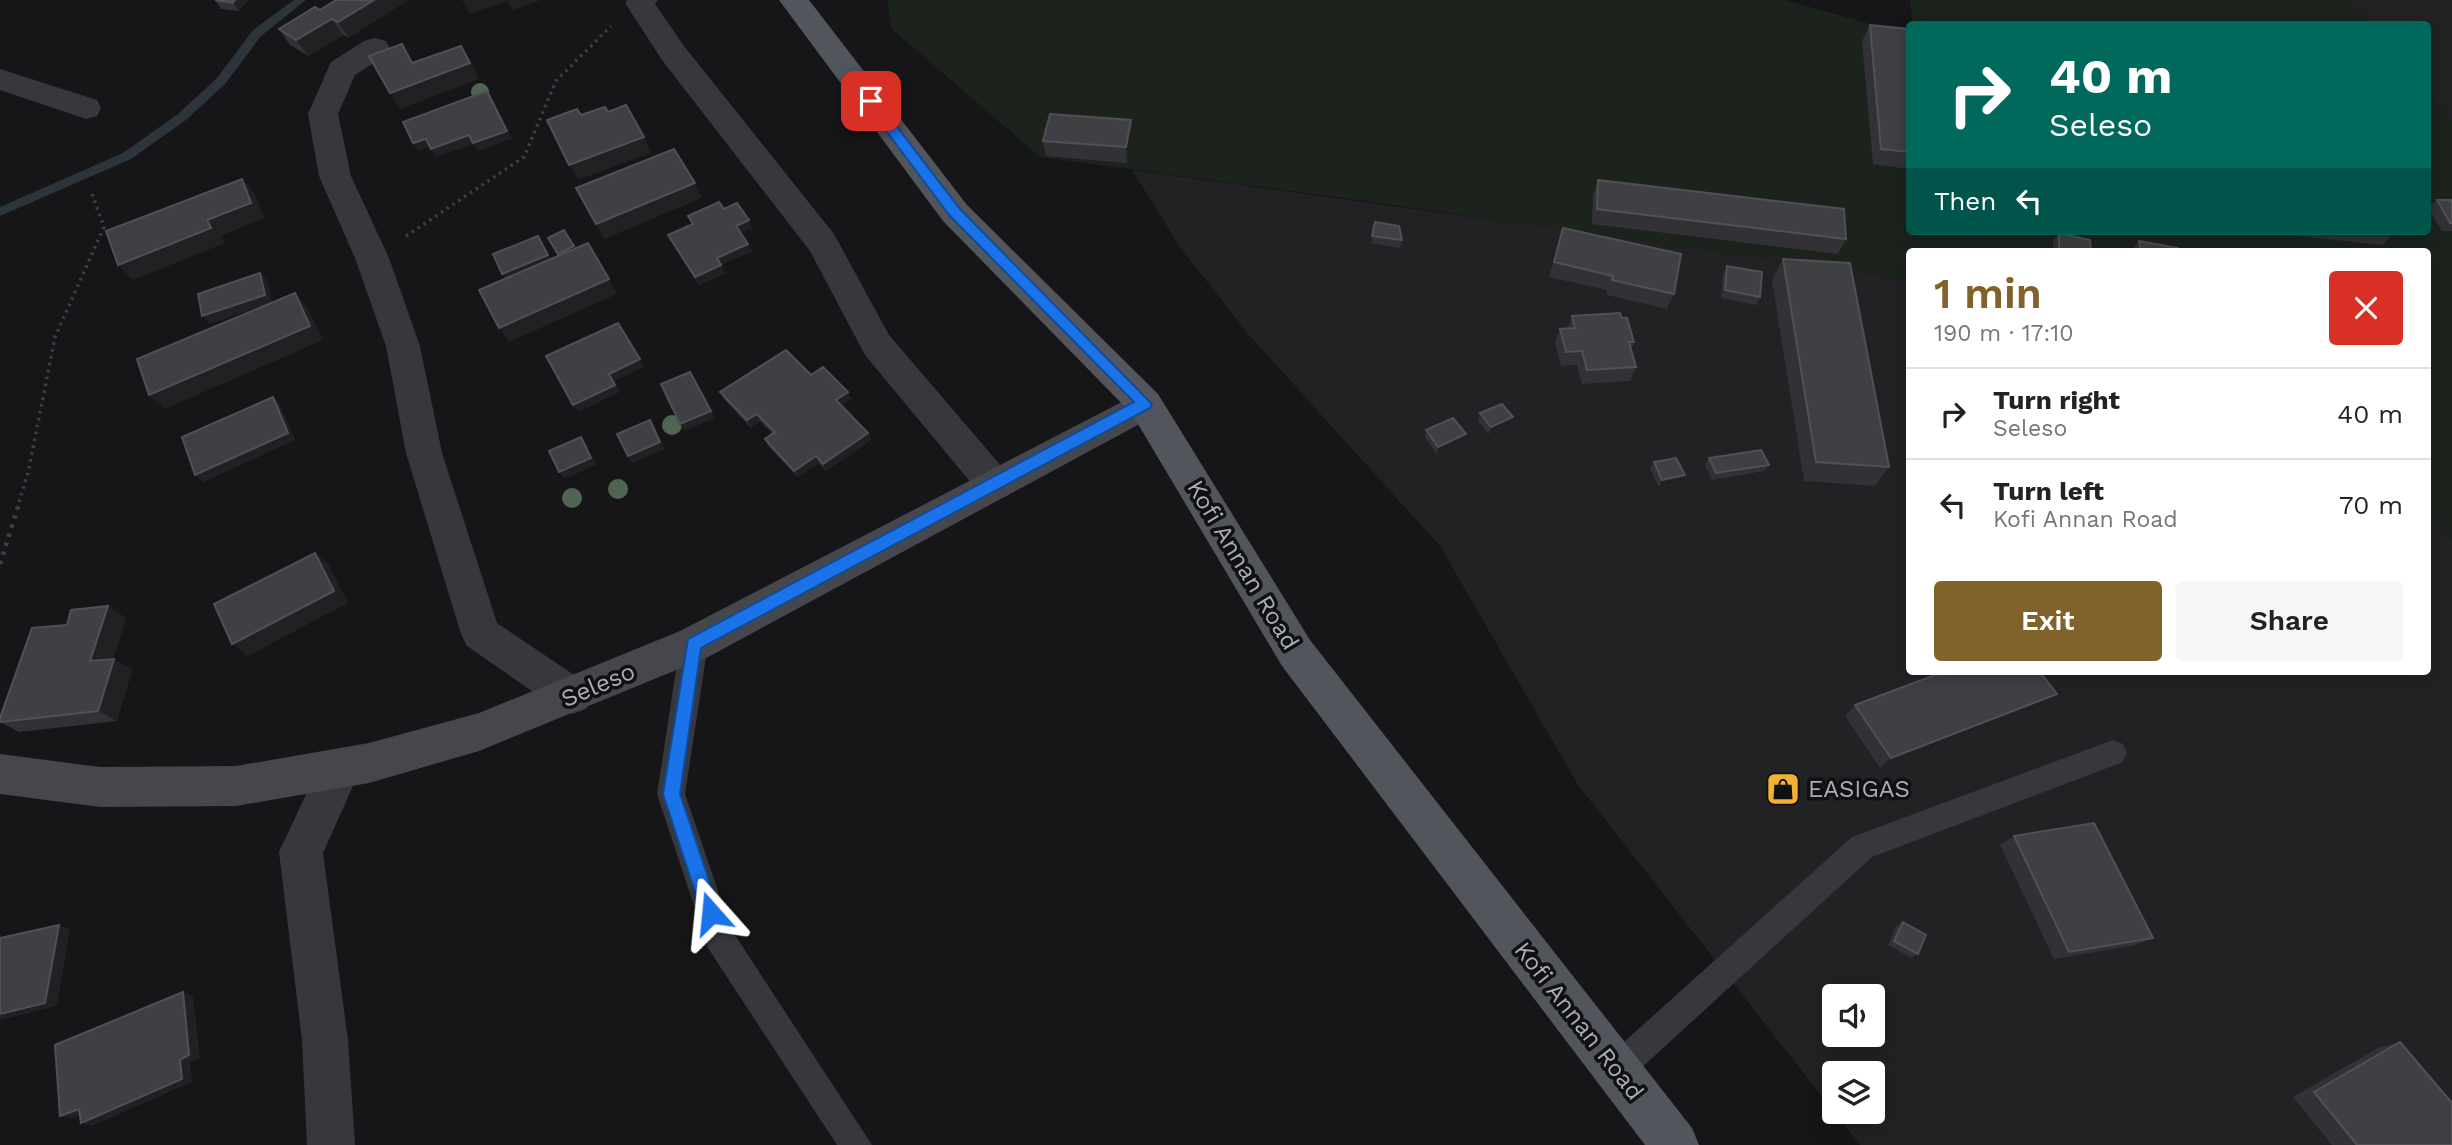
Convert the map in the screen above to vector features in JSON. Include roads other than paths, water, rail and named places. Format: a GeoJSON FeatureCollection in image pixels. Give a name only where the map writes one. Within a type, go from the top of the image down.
{"type":"FeatureCollection","features":[{"type":"Feature","properties":{"kind":"main road","name":"Kofi Annan Road"},"geometry":{"type":"LineString","coordinates":[[794,0],[955,213],[1145,404],[1296,653],[1675,1145]]}},
{"type":"Feature","properties":{"kind":"main road","name":"Seleso"},"geometry":{"type":"LineString","coordinates":[[0,775],[100,787],[236,786],[341,768],[479,732],[694,644],[1145,404]]}},
{"type":"Feature","properties":{"kind":"street"},"geometry":{"type":"LineString","coordinates":[[641,1],[673,53],[822,243],[877,345],[995,485]]}},
{"type":"Feature","properties":{"kind":"street"},"geometry":{"type":"LineString","coordinates":[[375,48],[342,69],[323,114],[335,176],[372,258],[402,346],[424,453],[481,634],[572,696]]}},
{"type":"Feature","properties":{"kind":"street"},"geometry":{"type":"LineString","coordinates":[[0,79],[86,108]]}},
{"type":"Feature","properties":{"kind":"street"},"geometry":{"type":"LineString","coordinates":[[331,1145],[325,1040],[301,852],[341,768]]}},
{"type":"Feature","properties":{"kind":"lane"},"geometry":{"type":"LineString","coordinates":[[694,644],[671,794],[719,937],[856,1145]]}},
{"type":"Feature","properties":{"kind":"lane"},"geometry":{"type":"LineString","coordinates":[[1616,1069],[1862,847],[2113,753]]}},
{"type":"Feature","properties":{"kind":"waterway"},"geometry":{"type":"LineString","coordinates":[[0,212],[127,156],[182,117],[221,81],[257,33],[301,0]]}},
{"type":"Feature","properties":{"kind":"place","name":"EASIGAS"},"geometry":{"type":"Point","coordinates":[1783,789]}}]}
